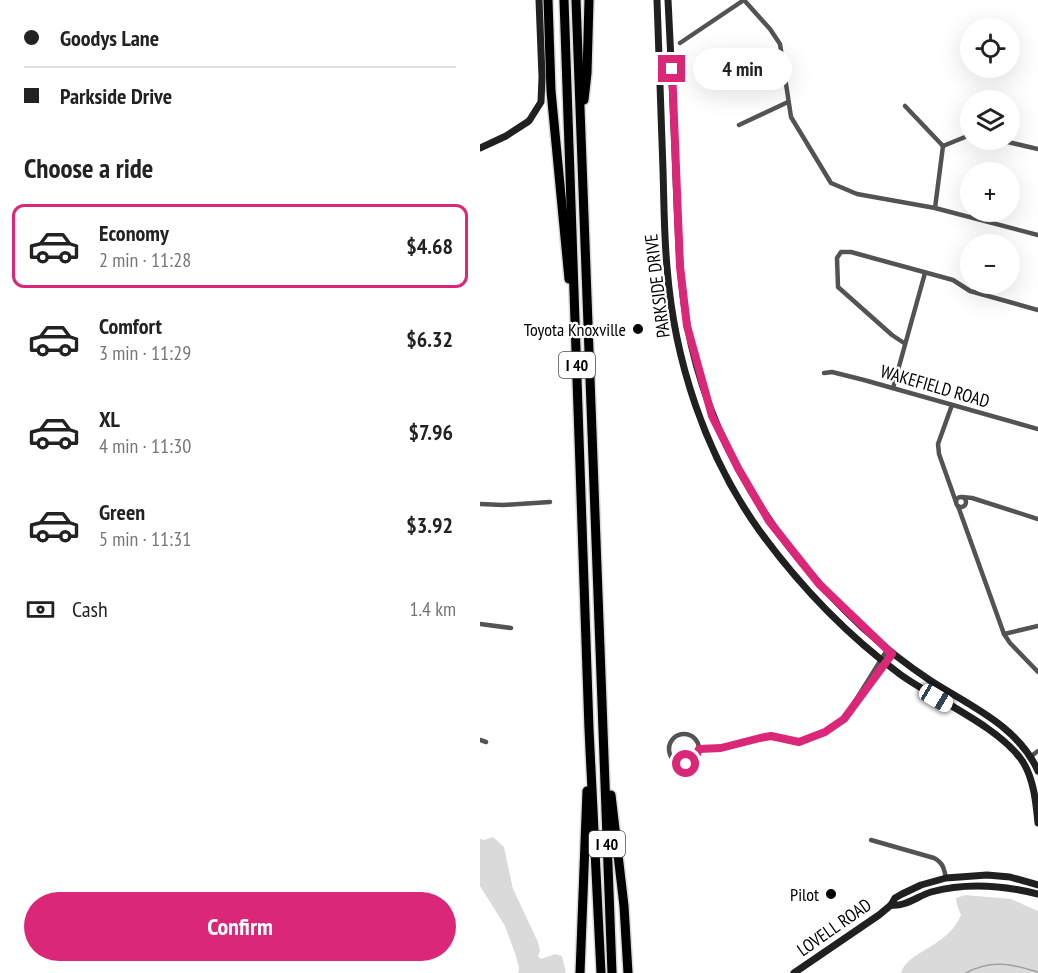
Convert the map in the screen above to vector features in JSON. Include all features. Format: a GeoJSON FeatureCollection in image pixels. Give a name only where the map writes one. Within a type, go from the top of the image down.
{"type":"FeatureCollection","features":[{"type":"Feature","properties":{"kind":"highway"},"geometry":{"type":"LineString","coordinates":[[546,0],[551,91],[577,376]]}},
{"type":"Feature","properties":{"kind":"highway","name":"I 40"},"geometry":{"type":"LineString","coordinates":[[564,0],[589,729],[601,973]]}},
{"type":"Feature","properties":{"kind":"highway","name":"I 40"},"geometry":{"type":"LineString","coordinates":[[576,0],[612,973]]}},
{"type":"Feature","properties":{"kind":"highway"},"geometry":{"type":"LineString","coordinates":[[580,120],[587,73],[589,0]]}},
{"type":"Feature","properties":{"kind":"highway"},"geometry":{"type":"LineString","coordinates":[[603,715],[624,906],[628,973]]}},
{"type":"Feature","properties":{"kind":"highway"},"geometry":{"type":"LineString","coordinates":[[580,973],[589,729]]}},
{"type":"Feature","properties":{"kind":"street"},"geometry":{"type":"LineString","coordinates":[[480,148],[506,136],[529,121],[540,102],[542,77],[539,0]]}},
{"type":"Feature","properties":{"kind":"street","name":"PARKSIDE DRIVE"},"geometry":{"type":"LineString","coordinates":[[657,0],[667,268],[675,328],[696,407],[727,475],[759,529],[809,592],[846,629],[883,661],[924,691],[1002,739],[1023,762],[1033,789],[1038,823]]}},
{"type":"Feature","properties":{"kind":"street","name":"PARKSIDE DRIVE"},"geometry":{"type":"LineString","coordinates":[[669,0],[680,267],[687,326],[712,416],[738,468],[769,521],[819,584],[890,652],[1002,726],[1020,742],[1031,756],[1038,771]]}},
{"type":"Feature","properties":{"kind":"street"},"geometry":{"type":"LineString","coordinates":[[680,43],[744,0],[780,44],[791,117],[831,183],[857,194],[935,208],[1038,234]]}},
{"type":"Feature","properties":{"kind":"street"},"geometry":{"type":"LineString","coordinates":[[739,125],[788,102]]}},
{"type":"Feature","properties":{"kind":"street"},"geometry":{"type":"LineString","coordinates":[[905,106],[943,146]]}},
{"type":"Feature","properties":{"kind":"street"},"geometry":{"type":"LineString","coordinates":[[943,146],[960,139]]}},
{"type":"Feature","properties":{"kind":"street"},"geometry":{"type":"LineString","coordinates":[[1020,145],[1038,149]]}},
{"type":"Feature","properties":{"kind":"street"},"geometry":{"type":"LineString","coordinates":[[935,208],[943,146]]}},
{"type":"Feature","properties":{"kind":"street"},"geometry":{"type":"LineString","coordinates":[[904,343],[838,287],[837,255],[843,250],[959,282],[970,291],[1038,310]]}},
{"type":"Feature","properties":{"kind":"street"},"geometry":{"type":"LineString","coordinates":[[893,388],[925,273]]}},
{"type":"Feature","properties":{"kind":"street","name":"WAKEFIELD ROAD"},"geometry":{"type":"LineString","coordinates":[[824,373],[832,372],[1038,429]]}},
{"type":"Feature","properties":{"kind":"street"},"geometry":{"type":"LineString","coordinates":[[952,405],[938,444],[939,454],[960,505],[963,520],[1004,634],[1038,672]]}},
{"type":"Feature","properties":{"kind":"street"},"geometry":{"type":"LineString","coordinates":[[952,490],[966,501],[960,505]]}},
{"type":"Feature","properties":{"kind":"street"},"geometry":{"type":"LineString","coordinates":[[961,497],[968,497],[1038,519]]}},
{"type":"Feature","properties":{"kind":"street"},"geometry":{"type":"LineString","coordinates":[[960,505],[961,497]]}},
{"type":"Feature","properties":{"kind":"street"},"geometry":{"type":"LineString","coordinates":[[480,504],[509,505],[550,502]]}},
{"type":"Feature","properties":{"kind":"street"},"geometry":{"type":"LineString","coordinates":[[960,505],[981,502]]}},
{"type":"Feature","properties":{"kind":"street"},"geometry":{"type":"LineString","coordinates":[[480,624],[511,628]]}},
{"type":"Feature","properties":{"kind":"street"},"geometry":{"type":"LineString","coordinates":[[1004,634],[1038,626]]}},
{"type":"Feature","properties":{"kind":"street"},"geometry":{"type":"LineString","coordinates":[[699,749],[721,748],[771,736],[799,742],[825,732],[844,719],[890,652]]}},
{"type":"Feature","properties":{"kind":"street"},"geometry":{"type":"LineString","coordinates":[[683,734],[688,734],[696,740],[699,749],[695,759],[686,764],[672,759],[668,750],[671,741],[683,734]]}},
{"type":"Feature","properties":{"kind":"street"},"geometry":{"type":"LineString","coordinates":[[480,740],[486,742]]}},
{"type":"Feature","properties":{"kind":"street"},"geometry":{"type":"LineString","coordinates":[[1023,762],[1038,751]]}},
{"type":"Feature","properties":{"kind":"street"},"geometry":{"type":"LineString","coordinates":[[871,840],[941,862],[947,888]]}},
{"type":"Feature","properties":{"kind":"street","name":"LOVELL ROAD"},"geometry":{"type":"LineString","coordinates":[[794,973],[891,905],[895,898],[921,885],[946,878],[987,875],[1010,877],[1038,885]]}},
{"type":"Feature","properties":{"kind":"street","name":"LOVELL ROAD"},"geometry":{"type":"LineString","coordinates":[[891,905],[899,906],[930,892],[965,885],[986,885],[1038,894]]}},
{"type":"Feature","properties":{"kind":"shaded area"},"geometry":{"type":"Polygon","coordinates":[[[493,837],[504,847],[513,889],[538,942],[540,951],[538,956],[541,959],[555,954],[562,956],[566,973],[518,973],[516,956],[505,926],[480,886],[480,839],[493,837]]]}},
{"type":"Feature","properties":{"kind":"shaded area"},"geometry":{"type":"Polygon","coordinates":[[[965,895],[1011,899],[1038,911],[1038,973],[901,973],[913,957],[952,930],[961,915],[956,898],[965,895]]]}},
{"type":"Feature","properties":{"kind":"waterway"},"geometry":{"type":"LineString","coordinates":[[966,973],[993,964],[1038,972]]}},
{"type":"Feature","properties":{"kind":"place","name":"Toyota Knoxville"},"geometry":{"type":"Point","coordinates":[638,329]}},
{"type":"Feature","properties":{"kind":"place","name":"Pilot"},"geometry":{"type":"Point","coordinates":[831,894]}},
{"type":"Feature","properties":{"kind":"route"},"geometry":{"type":"LineString","coordinates":[[672,69],[680,267],[687,326],[712,416],[738,468],[769,521],[819,584],[892,654],[844,719],[825,732],[799,742],[771,736],[721,748],[699,749],[695,759],[686,764]]}}]}
